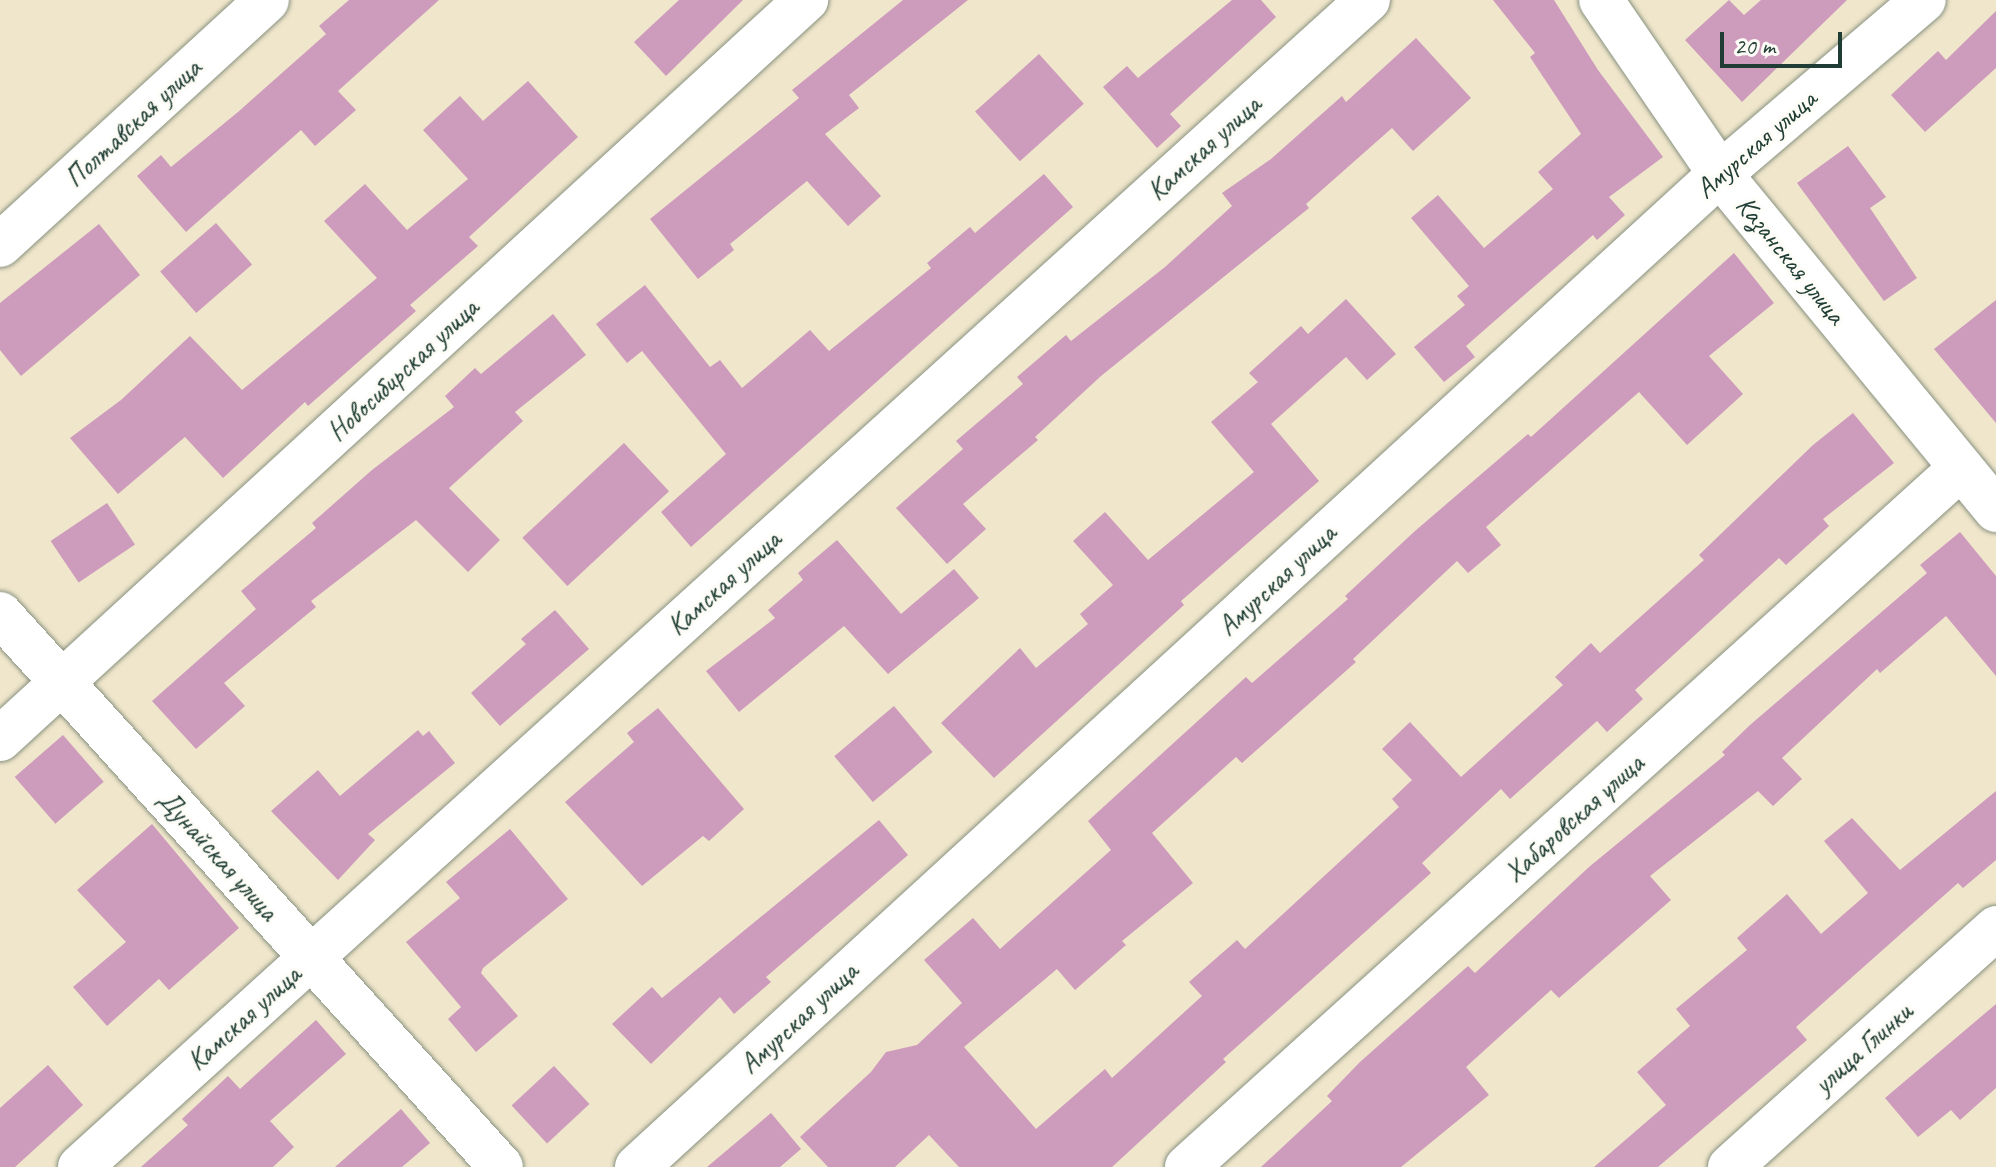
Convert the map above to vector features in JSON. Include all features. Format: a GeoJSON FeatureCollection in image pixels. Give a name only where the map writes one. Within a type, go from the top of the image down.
{"type":"FeatureCollection","features":[{"type":"Feature","properties":{"kind":"street","name":"Полтавская улица"},"geometry":{"type":"LineString","coordinates":[[0,245],[267,0]]}},
{"type":"Feature","properties":{"kind":"street","name":"Новосибирская улица"},"geometry":{"type":"LineString","coordinates":[[0,739],[806,0]]}},
{"type":"Feature","properties":{"kind":"street","name":"Камская улица"},"geometry":{"type":"LineString","coordinates":[[80,1167],[1368,0]]}},
{"type":"Feature","properties":{"kind":"street","name":"Казанская улица"},"geometry":{"type":"LineString","coordinates":[[1601,0],[1720,174],[1996,510]]}},
{"type":"Feature","properties":{"kind":"street","name":"Амурская улица"},"geometry":{"type":"LineString","coordinates":[[637,1167],[1720,174],[1924,0]]}},
{"type":"Feature","properties":{"kind":"street","name":"Хабаровская улица"},"geometry":{"type":"LineString","coordinates":[[1187,1167],[1961,468]]}},
{"type":"Feature","properties":{"kind":"street","name":"Дунайская улица"},"geometry":{"type":"LineString","coordinates":[[0,614],[501,1167]]}},
{"type":"Feature","properties":{"kind":"street","name":"улица Глинки"},"geometry":{"type":"LineString","coordinates":[[1730,1167],[1996,928]]}},
{"type":"Feature","properties":{"kind":"building"},"geometry":{"type":"Polygon","coordinates":[[[349,0],[439,0],[338,91],[356,110],[315,146],[301,130],[186,232],[137,176],[161,155],[171,167],[238,112],[326,34],[319,26],[349,0]]]}},
{"type":"Feature","properties":{"kind":"building"},"geometry":{"type":"Polygon","coordinates":[[[679,0],[743,0],[666,76],[634,42],[679,0]]]}},
{"type":"Feature","properties":{"kind":"building"},"geometry":{"type":"Polygon","coordinates":[[[903,0],[968,0],[849,95],[859,108],[825,134],[881,196],[848,226],[807,181],[730,244],[734,250],[698,279],[650,219],[799,98],[792,90],[903,0]]]}},
{"type":"Feature","properties":{"kind":"building"},"geometry":{"type":"Polygon","coordinates":[[[1232,0],[1261,0],[1276,17],[1170,114],[1181,126],[1157,148],[1103,87],[1127,66],[1138,78],[1232,0]]]}},
{"type":"Feature","properties":{"kind":"building"},"geometry":{"type":"Polygon","coordinates":[[[1493,0],[1554,0],[1598,70],[1663,157],[1609,197],[1625,215],[1597,240],[1593,235],[1466,346],[1475,357],[1444,382],[1414,347],[1465,305],[1457,296],[1469,286],[1411,218],[1438,195],[1484,248],[1553,189],[1538,172],[1581,134],[1530,57],[1535,53],[1493,0]]]}},
{"type":"Feature","properties":{"kind":"building"},"geometry":{"type":"Polygon","coordinates":[[[1729,0],[1744,15],[1761,0],[1847,0],[1742,102],[1685,40],[1729,0]]]}},
{"type":"Feature","properties":{"kind":"building"},"geometry":{"type":"Polygon","coordinates":[[[1996,11],[1996,68],[1925,132],[1891,95],[1938,51],[1946,60],[1996,11]]]}},
{"type":"Feature","properties":{"kind":"building"},"geometry":{"type":"Polygon","coordinates":[[[1416,38],[1471,98],[1413,151],[1392,128],[1306,204],[1309,208],[1101,376],[1035,437],[1038,440],[963,504],[986,529],[947,564],[896,508],[963,449],[956,441],[1023,384],[1017,377],[1066,335],[1071,341],[1165,267],[1232,206],[1222,193],[1271,159],[1342,96],[1346,102],[1416,38]]]}},
{"type":"Feature","properties":{"kind":"building"},"geometry":{"type":"Polygon","coordinates":[[[1039,54],[1084,104],[1020,161],[975,112],[1039,54]]]}},
{"type":"Feature","properties":{"kind":"building"},"geometry":{"type":"Polygon","coordinates":[[[528,81],[578,137],[469,237],[478,246],[410,305],[416,311],[308,406],[305,402],[223,478],[185,437],[118,494],[70,438],[121,400],[190,336],[242,390],[377,278],[324,221],[365,184],[407,230],[468,179],[423,130],[460,96],[483,121],[528,81]]]}},
{"type":"Feature","properties":{"kind":"building"},"geometry":{"type":"Polygon","coordinates":[[[1848,146],[1886,197],[1870,208],[1917,278],[1884,301],[1797,183],[1848,146]]]}},
{"type":"Feature","properties":{"kind":"building"},"geometry":{"type":"Polygon","coordinates":[[[1044,174],[1073,207],[691,547],[661,512],[726,454],[642,351],[627,363],[596,324],[645,285],[710,367],[720,360],[742,388],[810,330],[829,351],[931,268],[927,263],[970,227],[975,233],[1044,174]]]}},
{"type":"Feature","properties":{"kind":"building"},"geometry":{"type":"Polygon","coordinates":[[[216,223],[252,265],[196,313],[160,272],[216,223]]]}},
{"type":"Feature","properties":{"kind":"building"},"geometry":{"type":"Polygon","coordinates":[[[99,224],[140,275],[21,376],[0,350],[0,303],[99,224]]]}},
{"type":"Feature","properties":{"kind":"building"},"geometry":{"type":"Polygon","coordinates":[[[1734,253],[1774,303],[1709,356],[1743,394],[1687,445],[1639,392],[1486,527],[1501,545],[1468,573],[1457,561],[1353,659],[1356,662],[1242,763],[1236,757],[1152,833],[1193,883],[1122,941],[1126,945],[1075,990],[1057,969],[964,1047],[1036,1129],[1105,1069],[1112,1078],[1202,996],[1189,982],[1237,940],[1245,949],[1399,807],[1392,799],[1412,780],[1382,749],[1410,722],[1461,777],[1563,685],[1555,677],[1591,643],[1600,653],[1704,560],[1699,555],[1813,445],[1853,413],[1894,463],[1823,519],[1829,526],[1786,565],[1779,558],[1635,690],[1643,699],[1607,732],[1597,721],[1510,799],[1501,789],[1422,863],[1431,873],[1223,1059],[1226,1062],[1112,1167],[959,1167],[929,1135],[895,1167],[828,1167],[800,1137],[871,1072],[886,1052],[917,1045],[962,1003],[924,960],[973,918],[1000,949],[1111,850],[1088,821],[1246,677],[1252,683],[1348,599],[1345,596],[1415,531],[1528,434],[1531,437],[1734,253]]]}},
{"type":"Feature","properties":{"kind":"building"},"geometry":{"type":"Polygon","coordinates":[[[1346,299],[1396,354],[1367,380],[1346,357],[1271,424],[1319,481],[1181,601],[1184,605],[994,778],[941,723],[1020,648],[1036,668],[1088,624],[1080,614],[1113,585],[1073,541],[1105,512],[1148,560],[1254,472],[1211,422],[1258,382],[1249,373],[1301,326],[1308,334],[1346,299]]]}},
{"type":"Feature","properties":{"kind":"building"},"geometry":{"type":"Polygon","coordinates":[[[1996,300],[1996,423],[1934,349],[1996,300]]]}},
{"type":"Feature","properties":{"kind":"building"},"geometry":{"type":"Polygon","coordinates":[[[553,314],[586,355],[515,412],[523,421],[449,488],[500,540],[468,572],[416,520],[311,601],[316,607],[224,683],[245,706],[196,749],[152,701],[256,609],[241,591],[316,528],[312,523],[372,470],[454,407],[445,396],[475,368],[481,374],[553,314]]]}},
{"type":"Feature","properties":{"kind":"building"},"geometry":{"type":"Polygon","coordinates":[[[624,443],[669,491],[567,586],[522,538],[624,443]]]}},
{"type":"Feature","properties":{"kind":"building"},"geometry":{"type":"Polygon","coordinates":[[[107,503],[135,544],[79,582],[51,541],[107,503]]]}},
{"type":"Feature","properties":{"kind":"building"},"geometry":{"type":"Polygon","coordinates":[[[1960,532],[1996,576],[1996,676],[1946,616],[1880,673],[1877,669],[1782,758],[1802,779],[1773,806],[1758,791],[1650,876],[1671,900],[1559,998],[1551,990],[1466,1067],[1489,1095],[1401,1167],[1261,1167],[1332,1101],[1327,1096],[1360,1062],[1468,966],[1475,973],[1589,867],[1725,755],[1722,752],[1750,725],[1927,573],[1920,565],[1960,532]]]}},
{"type":"Feature","properties":{"kind":"building"},"geometry":{"type":"Polygon","coordinates":[[[837,540],[901,614],[954,569],[979,598],[888,674],[844,626],[739,712],[706,671],[775,618],[768,610],[803,580],[798,573],[837,540]]]}},
{"type":"Feature","properties":{"kind":"building"},"geometry":{"type":"Polygon","coordinates":[[[555,610],[589,649],[500,726],[471,693],[526,644],[521,639],[555,610]]]}},
{"type":"Feature","properties":{"kind":"building"},"geometry":{"type":"Polygon","coordinates":[[[894,706],[933,752],[873,802],[834,756],[894,706]]]}},
{"type":"Feature","properties":{"kind":"building"},"geometry":{"type":"Polygon","coordinates":[[[658,708],[744,809],[709,841],[703,836],[642,886],[565,802],[634,742],[627,733],[658,708]]]}},
{"type":"Feature","properties":{"kind":"building"},"geometry":{"type":"Polygon","coordinates":[[[418,730],[423,736],[429,731],[455,763],[368,834],[375,840],[338,880],[271,811],[318,770],[340,796],[418,730]]]}},
{"type":"Feature","properties":{"kind":"building"},"geometry":{"type":"Polygon","coordinates":[[[63,735],[104,782],[55,824],[15,777],[63,735]]]}},
{"type":"Feature","properties":{"kind":"building"},"geometry":{"type":"Polygon","coordinates":[[[1996,791],[1996,860],[1963,888],[1958,883],[1796,1027],[1807,1040],[1658,1167],[1594,1167],[1666,1105],[1637,1072],[1690,1026],[1676,1009],[1747,950],[1737,938],[1787,894],[1821,934],[1868,893],[1824,841],[1852,818],[1900,870],[1996,791]]]}},
{"type":"Feature","properties":{"kind":"building"},"geometry":{"type":"Polygon","coordinates":[[[879,820],[908,855],[766,977],[771,982],[734,1014],[720,997],[651,1064],[612,1024],[652,987],[662,998],[879,820]]]}},
{"type":"Feature","properties":{"kind":"building"},"geometry":{"type":"Polygon","coordinates":[[[152,824],[239,928],[169,990],[159,979],[107,1026],[73,987],[126,942],[77,890],[152,824]]]}},
{"type":"Feature","properties":{"kind":"building"},"geometry":{"type":"Polygon","coordinates":[[[510,829],[568,899],[483,968],[481,973],[518,1016],[476,1052],[448,1019],[461,1007],[406,942],[460,898],[446,882],[510,829]]]}},
{"type":"Feature","properties":{"kind":"building"},"geometry":{"type":"Polygon","coordinates":[[[1996,1004],[1996,1088],[1960,1120],[1951,1110],[1918,1137],[1885,1098],[1996,1004]]]}},
{"type":"Feature","properties":{"kind":"building"},"geometry":{"type":"Polygon","coordinates":[[[316,1020],[346,1054],[270,1121],[294,1147],[273,1167],[141,1167],[188,1125],[182,1119],[228,1076],[240,1089],[316,1020]]]}},
{"type":"Feature","properties":{"kind":"building"},"geometry":{"type":"Polygon","coordinates":[[[48,1065],[83,1105],[15,1167],[0,1167],[0,1108],[48,1065]]]}},
{"type":"Feature","properties":{"kind":"building"},"geometry":{"type":"Polygon","coordinates":[[[554,1066],[589,1104],[547,1144],[512,1106],[554,1066]]]}},
{"type":"Feature","properties":{"kind":"building"},"geometry":{"type":"Polygon","coordinates":[[[401,1109],[430,1143],[402,1167],[335,1167],[401,1109]]]}},
{"type":"Feature","properties":{"kind":"building"},"geometry":{"type":"Polygon","coordinates":[[[771,1113],[801,1149],[780,1167],[707,1167],[771,1113]]]}}]}
